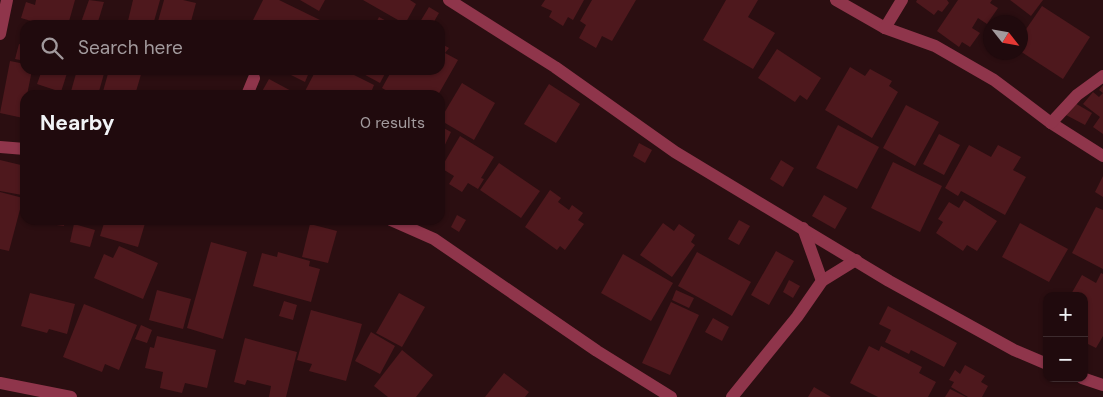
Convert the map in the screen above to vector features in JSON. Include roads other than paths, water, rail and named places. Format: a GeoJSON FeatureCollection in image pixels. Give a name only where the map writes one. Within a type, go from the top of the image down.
{"type":"FeatureCollection","features":[{"type":"Feature","properties":{"kind":"street"},"geometry":{"type":"LineString","coordinates":[[0,34],[7,0]]}},
{"type":"Feature","properties":{"kind":"street"},"geometry":{"type":"LineString","coordinates":[[449,0],[555,67],[675,152],[889,281],[1014,350],[1043,362]]}},
{"type":"Feature","properties":{"kind":"street"},"geometry":{"type":"LineString","coordinates":[[836,0],[885,28],[934,46],[994,80],[1103,156]]}},
{"type":"Feature","properties":{"kind":"street"},"geometry":{"type":"LineString","coordinates":[[885,28],[902,0]]}},
{"type":"Feature","properties":{"kind":"street"},"geometry":{"type":"LineString","coordinates":[[1052,122],[1077,95],[1103,76]]}},
{"type":"Feature","properties":{"kind":"street"},"geometry":{"type":"LineString","coordinates":[[249,90],[254,78]]}},
{"type":"Feature","properties":{"kind":"street"},"geometry":{"type":"LineString","coordinates":[[0,147],[20,149]]}},
{"type":"Feature","properties":{"kind":"street"},"geometry":{"type":"LineString","coordinates":[[402,225],[434,239],[596,351],[672,397]]}},
{"type":"Feature","properties":{"kind":"street"},"geometry":{"type":"LineString","coordinates":[[802,228],[822,281]]}},
{"type":"Feature","properties":{"kind":"street"},"geometry":{"type":"LineString","coordinates":[[732,397],[797,317],[822,281],[856,260]]}},
{"type":"Feature","properties":{"kind":"street"},"geometry":{"type":"LineString","coordinates":[[1088,380],[1103,385]]}},
{"type":"Feature","properties":{"kind":"street"},"geometry":{"type":"LineString","coordinates":[[0,383],[71,397]]}}]}
